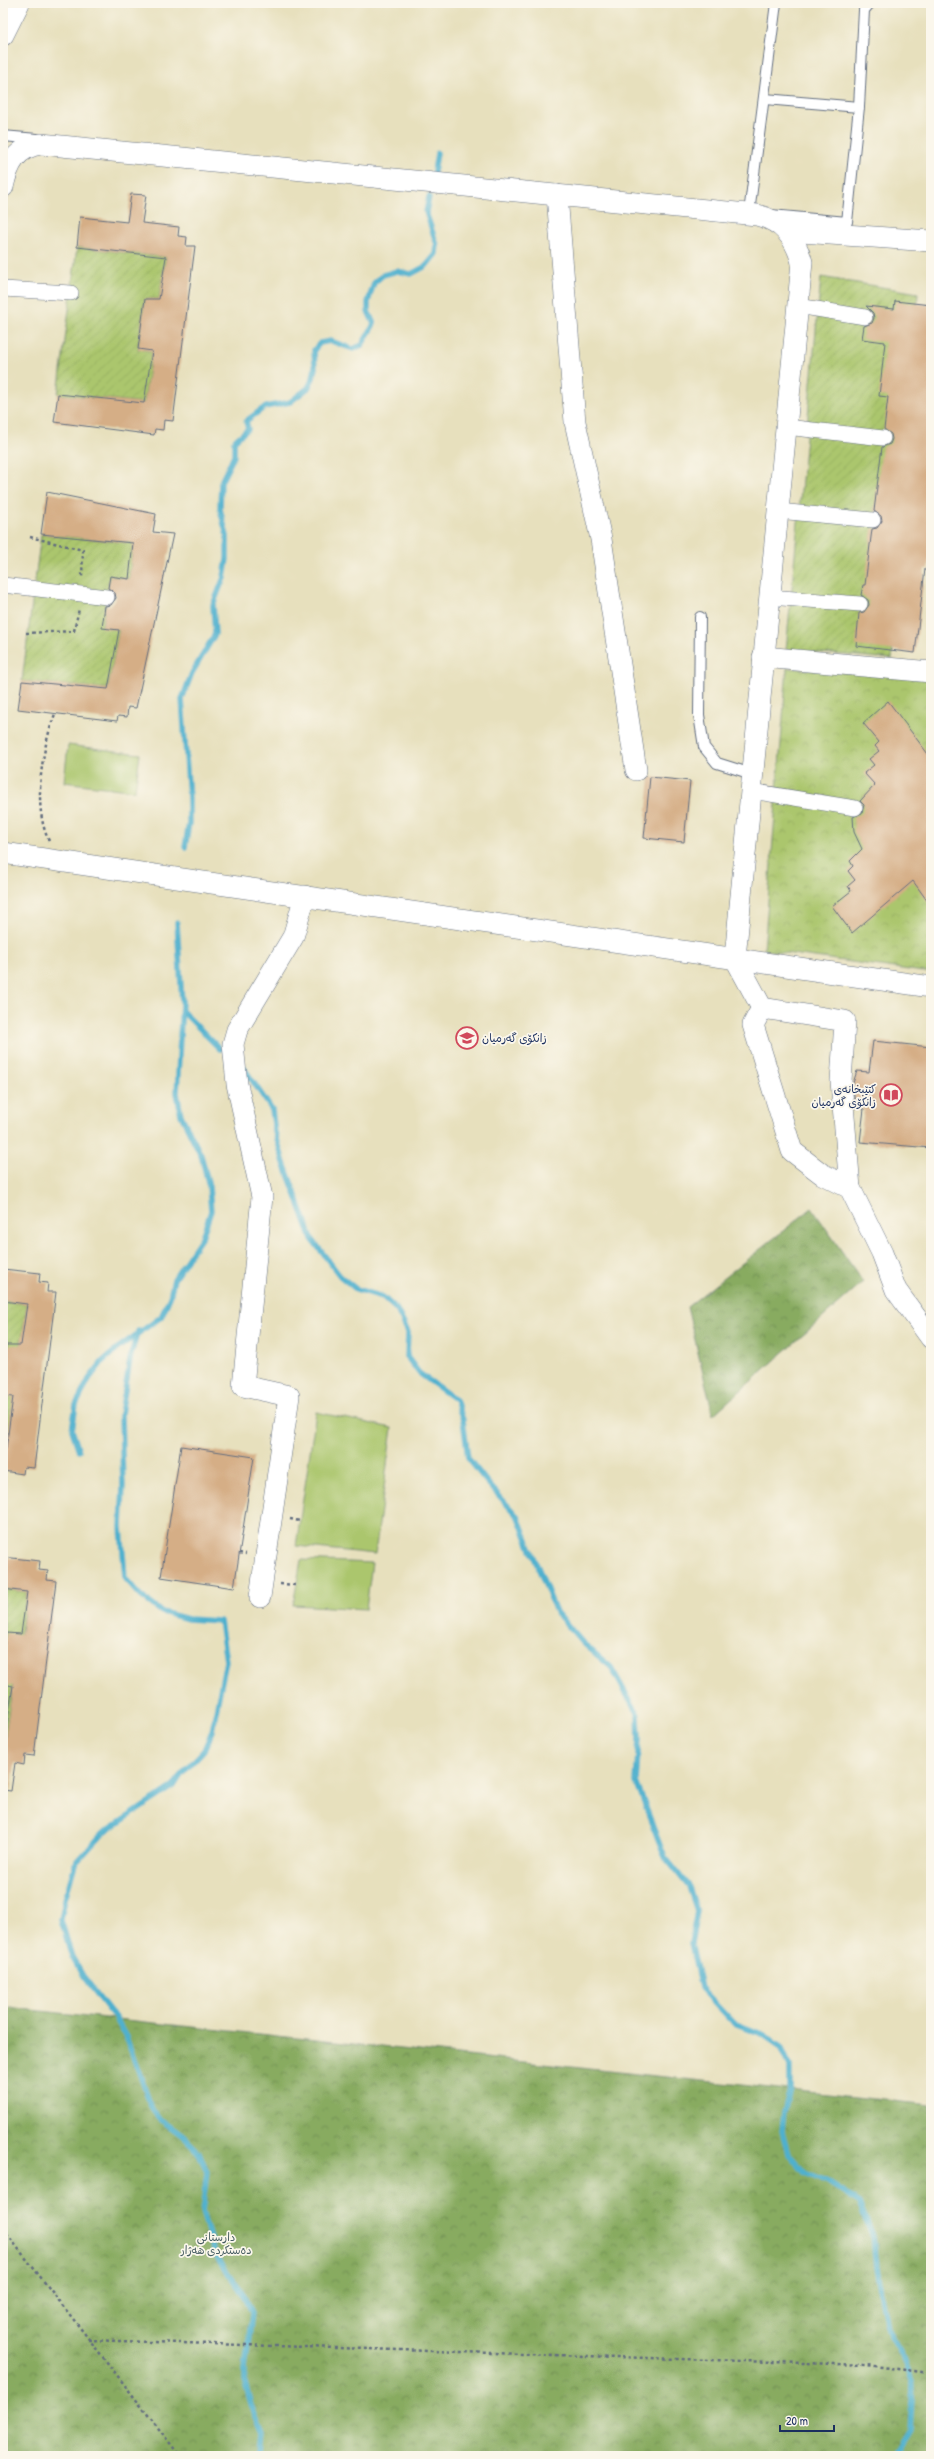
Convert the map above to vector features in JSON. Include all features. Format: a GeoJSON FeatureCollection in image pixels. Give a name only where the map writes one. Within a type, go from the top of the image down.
{"type":"FeatureCollection","features":[{"type":"Feature","properties":{"kind":"street"},"geometry":{"type":"LineString","coordinates":[[3,34],[19,3]]}},
{"type":"Feature","properties":{"kind":"street"},"geometry":{"type":"LineString","coordinates":[[3,187],[6,167],[20,151],[41,144],[757,215],[778,223],[787,231],[802,262],[734,958],[762,1008]]}},
{"type":"Feature","properties":{"kind":"street"},"geometry":{"type":"LineString","coordinates":[[557,195],[575,422],[600,539],[636,770]]}},
{"type":"Feature","properties":{"kind":"street"},"geometry":{"type":"LineString","coordinates":[[787,231],[931,241]]}},
{"type":"Feature","properties":{"kind":"street"},"geometry":{"type":"LineString","coordinates":[[3,289],[71,293]]}},
{"type":"Feature","properties":{"kind":"street"},"geometry":{"type":"LineString","coordinates":[[798,306],[865,317]]}},
{"type":"Feature","properties":{"kind":"street"},"geometry":{"type":"LineString","coordinates":[[786,427],[883,438]]}},
{"type":"Feature","properties":{"kind":"street"},"geometry":{"type":"LineString","coordinates":[[778,511],[873,520]]}},
{"type":"Feature","properties":{"kind":"street"},"geometry":{"type":"LineString","coordinates":[[3,585],[107,597]]}},
{"type":"Feature","properties":{"kind":"street"},"geometry":{"type":"LineString","coordinates":[[769,597],[860,604]]}},
{"type":"Feature","properties":{"kind":"street"},"geometry":{"type":"LineString","coordinates":[[763,657],[931,672]]}},
{"type":"Feature","properties":{"kind":"street"},"geometry":{"type":"LineString","coordinates":[[751,783],[855,808]]}},
{"type":"Feature","properties":{"kind":"street"},"geometry":{"type":"LineString","coordinates":[[3,853],[931,987]]}},
{"type":"Feature","properties":{"kind":"street"},"geometry":{"type":"LineString","coordinates":[[260,1597],[289,1396],[243,1386],[262,1197],[237,1084],[233,1044],[237,1030],[293,937],[305,896]]}},
{"type":"Feature","properties":{"kind":"street"},"geometry":{"type":"LineString","coordinates":[[762,1008],[845,1021],[841,1081],[850,1188],[882,1253],[896,1290],[931,1338]]}},
{"type":"Feature","properties":{"kind":"street"},"geometry":{"type":"LineString","coordinates":[[762,1008],[754,1025],[792,1151],[822,1174],[850,1188]]}},
{"type":"Feature","properties":{"kind":"lane"},"geometry":{"type":"LineString","coordinates":[[749,213],[765,99],[776,3]]}},
{"type":"Feature","properties":{"kind":"lane"},"geometry":{"type":"LineString","coordinates":[[3,136],[847,222],[859,107],[864,10],[870,3]]}},
{"type":"Feature","properties":{"kind":"lane"},"geometry":{"type":"LineString","coordinates":[[765,99],[859,107]]}},
{"type":"Feature","properties":{"kind":"lane"},"geometry":{"type":"LineString","coordinates":[[700,617],[699,715],[704,747],[717,763],[751,783]]}},
{"type":"Feature","properties":{"kind":"path"},"geometry":{"type":"LineString","coordinates":[[55,714],[47,735],[40,804],[44,832],[59,861]]}},
{"type":"Feature","properties":{"kind":"path"},"geometry":{"type":"LineString","coordinates":[[3,2229],[88,2340],[180,2456]]}},
{"type":"Feature","properties":{"kind":"path"},"geometry":{"type":"LineString","coordinates":[[88,2340],[866,2364],[931,2373]]}},
{"type":"Feature","properties":{"kind":"green space"},"geometry":{"type":"Polygon","coordinates":[[[77,247],[166,257],[159,299],[145,299],[138,349],[152,351],[144,403],[58,394],[77,247]]]}},
{"type":"Feature","properties":{"kind":"green space"},"geometry":{"type":"Polygon","coordinates":[[[821,277],[918,293],[892,659],[786,650],[821,277]]]}},
{"type":"Feature","properties":{"kind":"green space"},"geometry":{"type":"Polygon","coordinates":[[[41,534],[133,543],[129,579],[110,576],[102,627],[119,630],[108,689],[22,681],[41,534]]]}},
{"type":"Feature","properties":{"kind":"green space"},"geometry":{"type":"Polygon","coordinates":[[[787,668],[931,679],[931,973],[764,950],[787,668]]]}},
{"type":"Feature","properties":{"kind":"green space"},"geometry":{"type":"Polygon","coordinates":[[[68,745],[140,754],[135,791],[64,782],[68,745]]]}},
{"type":"Feature","properties":{"kind":"green space"},"geometry":{"type":"Polygon","coordinates":[[[812,1208],[863,1282],[713,1415],[687,1307],[812,1208]]]}},
{"type":"Feature","properties":{"kind":"green space"},"geometry":{"type":"Polygon","coordinates":[[[3,1301],[27,1304],[6,1449],[3,1449],[3,1301]]]}},
{"type":"Feature","properties":{"kind":"green space"},"geometry":{"type":"Polygon","coordinates":[[[316,1412],[392,1428],[375,1554],[296,1546],[316,1412]]]}},
{"type":"Feature","properties":{"kind":"green space"},"geometry":{"type":"Polygon","coordinates":[[[301,1560],[372,1563],[366,1609],[293,1605],[301,1560]]]}},
{"type":"Feature","properties":{"kind":"green space"},"geometry":{"type":"Polygon","coordinates":[[[3,1589],[27,1592],[5,1737],[3,1737],[3,1589]]]}},
{"type":"Feature","properties":{"kind":"green space","name":"دارستانی دەستکردی هەژار"},"geometry":{"type":"Polygon","coordinates":[[[3,2007],[931,2105],[931,2456],[3,2456],[3,2007]]]}},
{"type":"Feature","properties":{"kind":"building"},"geometry":{"type":"Polygon","coordinates":[[[131,194],[146,195],[142,223],[179,227],[178,236],[187,237],[186,246],[195,246],[173,421],[164,420],[163,430],[155,429],[154,435],[54,422],[58,394],[144,403],[152,351],[138,349],[145,299],[159,299],[166,257],[77,247],[80,217],[127,222],[131,194]]]}},
{"type":"Feature","properties":{"kind":"building"},"geometry":{"type":"Polygon","coordinates":[[[895,301],[931,305],[931,539],[928,569],[925,569],[915,653],[856,646],[859,613],[864,612],[869,605],[868,600],[861,595],[863,585],[865,585],[872,529],[877,528],[882,521],[881,516],[874,511],[882,447],[890,444],[892,439],[891,434],[884,429],[888,397],[879,396],[885,342],[862,339],[864,326],[872,323],[874,318],[873,313],[866,306],[894,309],[895,301]]]}},
{"type":"Feature","properties":{"kind":"building"},"geometry":{"type":"Polygon","coordinates":[[[47,492],[156,514],[153,532],[173,534],[136,708],[128,707],[127,717],[118,716],[117,721],[18,709],[22,681],[108,689],[119,630],[102,628],[105,606],[111,605],[116,598],[115,593],[108,588],[110,576],[129,579],[133,543],[41,534],[47,492]]]}},
{"type":"Feature","properties":{"kind":"building"},"geometry":{"type":"Polygon","coordinates":[[[888,701],[931,758],[931,906],[913,881],[852,933],[832,906],[851,891],[848,886],[855,880],[848,871],[853,866],[850,861],[862,849],[854,832],[853,817],[862,813],[864,805],[860,801],[875,785],[864,773],[874,765],[869,759],[879,751],[875,746],[879,742],[863,723],[888,701]]]}},
{"type":"Feature","properties":{"kind":"building"},"geometry":{"type":"Polygon","coordinates":[[[650,777],[690,781],[684,842],[644,838],[650,777]]]}},
{"type":"Feature","properties":{"kind":"building","name":"کتێبخانەی زانکۆی گەرمیان"},"geometry":{"type":"Polygon","coordinates":[[[873,1041],[931,1047],[931,1148],[860,1142],[864,1109],[855,1108],[853,1083],[857,1071],[869,1072],[873,1041]]]}},
{"type":"Feature","properties":{"kind":"building"},"geometry":{"type":"Polygon","coordinates":[[[3,1269],[40,1273],[39,1282],[48,1283],[47,1292],[56,1292],[34,1468],[24,1467],[23,1474],[3,1471],[3,1449],[6,1449],[13,1397],[3,1396],[3,1368],[6,1345],[21,1345],[27,1304],[3,1301],[3,1269]]]}},
{"type":"Feature","properties":{"kind":"building"},"geometry":{"type":"Polygon","coordinates":[[[181,1446],[254,1457],[234,1588],[161,1577],[181,1446]]]}},
{"type":"Feature","properties":{"kind":"building"},"geometry":{"type":"Polygon","coordinates":[[[3,1557],[40,1561],[39,1570],[48,1571],[47,1580],[56,1581],[34,1756],[25,1755],[24,1765],[15,1763],[11,1791],[3,1790],[3,1737],[5,1737],[13,1686],[3,1684],[3,1658],[6,1633],[21,1634],[27,1592],[3,1589],[3,1557]]]}},
{"type":"Feature","properties":{"kind":"waterway"},"geometry":{"type":"LineString","coordinates":[[433,178],[437,153]]}},
{"type":"Feature","properties":{"kind":"waterway"},"geometry":{"type":"LineString","coordinates":[[185,847],[189,823],[189,798],[182,699],[192,673],[215,634],[213,605],[224,577],[227,559],[227,536],[220,509],[221,482],[234,456],[234,441],[248,429],[246,421],[265,407],[290,402],[308,388],[313,378],[315,368],[314,350],[320,343],[331,341],[353,349],[362,345],[374,324],[368,311],[368,302],[374,283],[383,275],[397,271],[411,274],[426,266],[436,254],[437,245],[426,212],[429,197]]}},
{"type":"Feature","properties":{"kind":"waterway"},"geometry":{"type":"LineString","coordinates":[[79,1451],[72,1430],[76,1405],[89,1379],[103,1361],[118,1348],[161,1317],[170,1297],[174,1279],[202,1237],[211,1211],[209,1186],[201,1155],[181,1115],[177,1093],[182,1002],[177,923]]}},
{"type":"Feature","properties":{"kind":"waterway"},"geometry":{"type":"LineString","coordinates":[[182,1011],[220,1049]]}},
{"type":"Feature","properties":{"kind":"waterway"},"geometry":{"type":"LineString","coordinates":[[244,1068],[272,1110],[275,1132],[284,1163],[312,1239],[340,1276],[356,1289],[383,1297],[397,1310],[408,1332],[407,1357],[419,1373],[456,1400],[463,1420],[468,1458],[518,1517],[556,1612],[583,1643],[611,1667],[638,1715],[639,1739],[636,1782],[665,1857],[689,1887],[697,1911],[691,1943],[701,1988],[734,2023],[762,2034],[781,2047],[790,2066],[790,2090],[784,2111],[782,2131],[788,2153],[805,2173],[829,2183],[860,2203],[873,2237],[876,2268],[887,2329],[904,2358],[913,2385],[910,2430],[894,2456]]}},
{"type":"Feature","properties":{"kind":"waterway"},"geometry":{"type":"LineString","coordinates":[[138,1331],[131,1354],[121,1414],[123,1486],[121,1527],[125,1578],[141,1596],[162,1612],[188,1619],[220,1621],[226,1661],[212,1731],[204,1750],[181,1775],[174,1786],[102,1834],[75,1864],[65,1899],[61,1920],[72,1957],[83,1976],[116,2019],[126,2037],[152,2108],[160,2119],[183,2136],[199,2152],[207,2172],[202,2212],[215,2255],[246,2298],[252,2313],[245,2369],[245,2383],[251,2405],[263,2434],[260,2456]]}},
{"type":"Feature","properties":{"kind":"place","name":"زانکۆی گەرمیان"},"geometry":{"type":"Point","coordinates":[467,1038]}},
{"type":"Feature","properties":{"kind":"place","name":"کتێبخانەی زانکۆی گەرمیان"},"geometry":{"type":"Point","coordinates":[891,1095]}}]}
